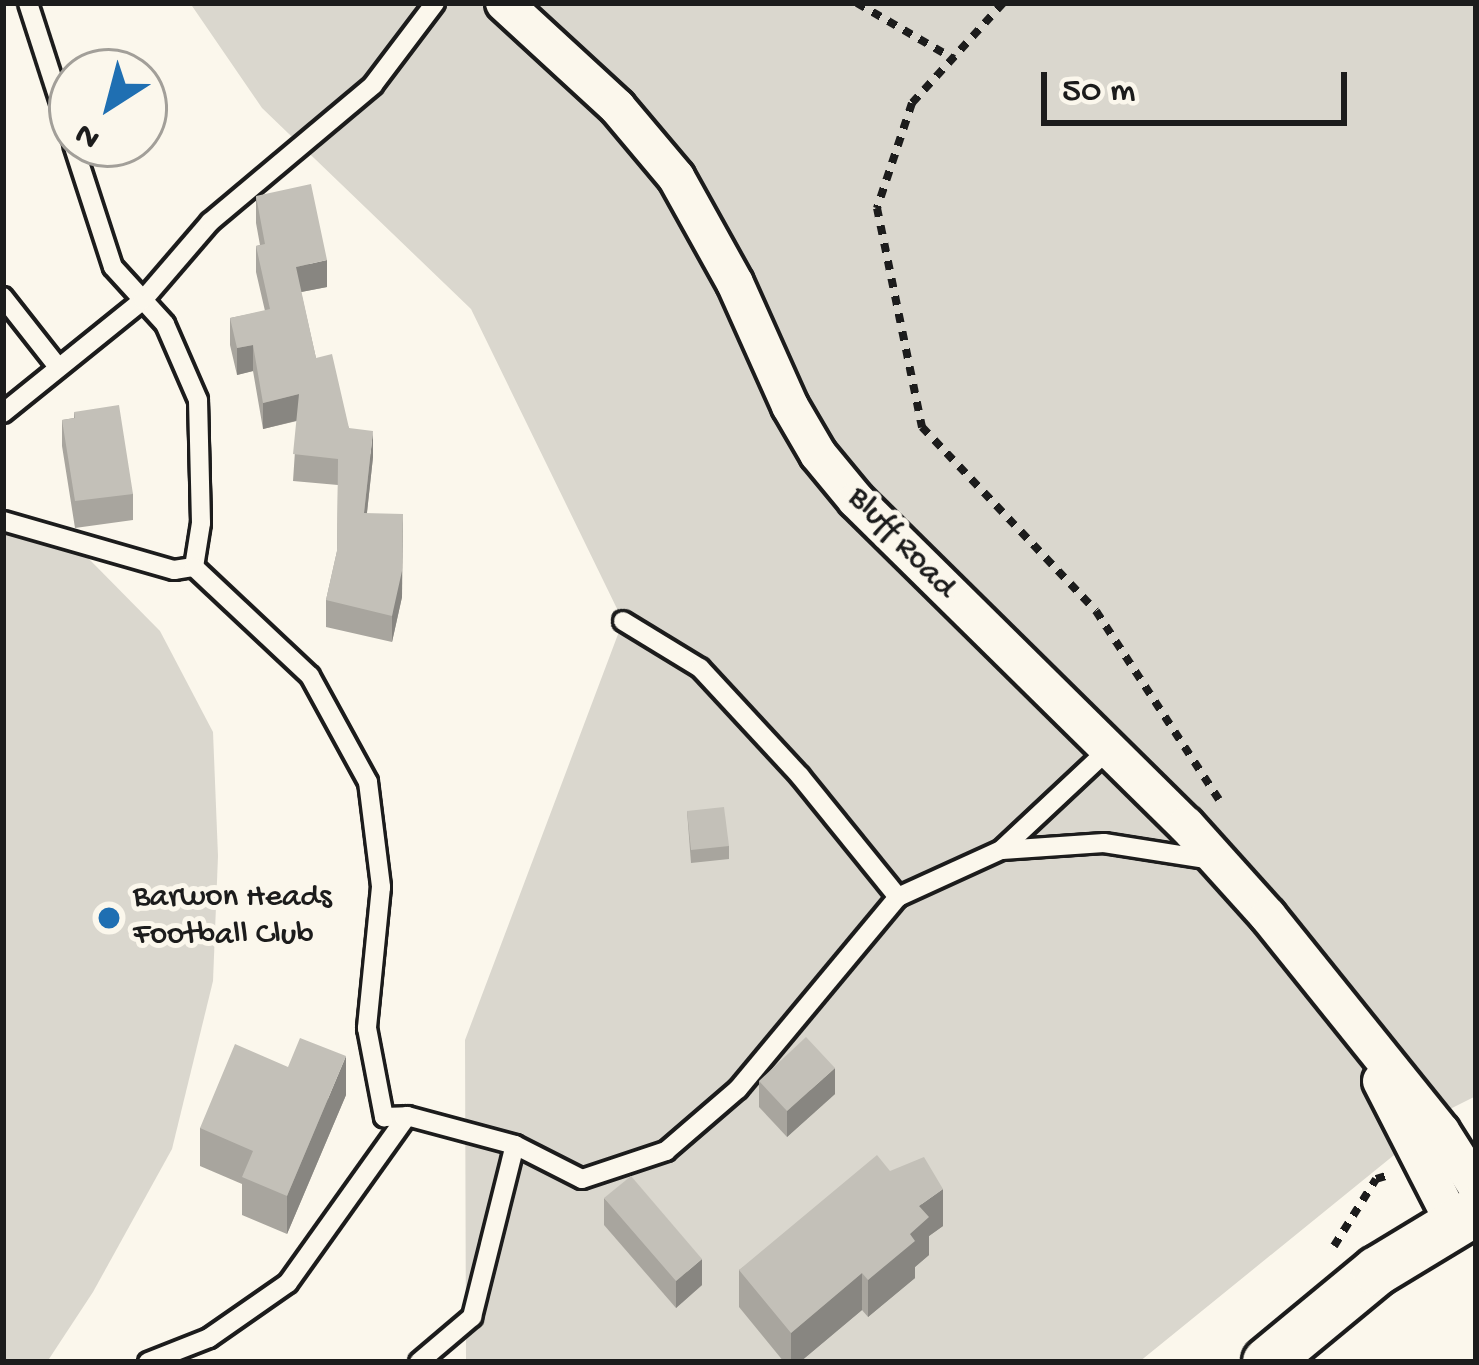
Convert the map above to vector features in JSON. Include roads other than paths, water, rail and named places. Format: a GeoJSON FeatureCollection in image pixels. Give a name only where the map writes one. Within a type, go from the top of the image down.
{"type":"FeatureCollection","features":[{"type":"Feature","properties":{"kind":"street","name":"Bluff Road"},"geometry":{"type":"LineString","coordinates":[[504,3],[617,107],[676,177],[725,264],[790,406],[830,470],[904,553],[1218,861],[1316,976],[1468,1206]]}},
{"type":"Feature","properties":{"kind":"street"},"geometry":{"type":"LineString","coordinates":[[1267,1362],[1334,1302],[1468,1206]]}},
{"type":"Feature","properties":{"kind":"lane"},"geometry":{"type":"LineString","coordinates":[[28,3],[48,65]]}},
{"type":"Feature","properties":{"kind":"lane"},"geometry":{"type":"LineString","coordinates":[[3,413],[143,300],[211,222],[374,85],[435,3]]}},
{"type":"Feature","properties":{"kind":"lane"},"geometry":{"type":"LineString","coordinates":[[81,168],[113,267],[165,324],[198,400],[201,523],[194,567]]}},
{"type":"Feature","properties":{"kind":"lane"},"geometry":{"type":"LineString","coordinates":[[3,297],[58,368]]}},
{"type":"Feature","properties":{"kind":"lane"},"geometry":{"type":"LineString","coordinates":[[3,521],[174,570],[194,567]]}},
{"type":"Feature","properties":{"kind":"lane"},"geometry":{"type":"LineString","coordinates":[[194,567],[310,676],[368,782],[381,887],[367,1028],[384,1117],[407,1116],[515,1145],[582,1179],[666,1150],[738,1089],[898,897],[1000,850],[1108,750]]}},
{"type":"Feature","properties":{"kind":"lane"},"geometry":{"type":"LineString","coordinates":[[623,621],[700,668],[800,776],[898,897]]}},
{"type":"Feature","properties":{"kind":"lane"},"geometry":{"type":"LineString","coordinates":[[1000,850],[1104,843],[1218,861]]}},
{"type":"Feature","properties":{"kind":"lane"},"geometry":{"type":"LineString","coordinates":[[148,1362],[209,1338],[288,1283],[407,1116]]}},
{"type":"Feature","properties":{"kind":"lane"},"geometry":{"type":"LineString","coordinates":[[419,1362],[472,1318],[515,1145]]}},
{"type":"Feature","properties":{"kind":"place","name":"Barwon Heads Football Club"},"geometry":{"type":"Point","coordinates":[109,918]}}]}
